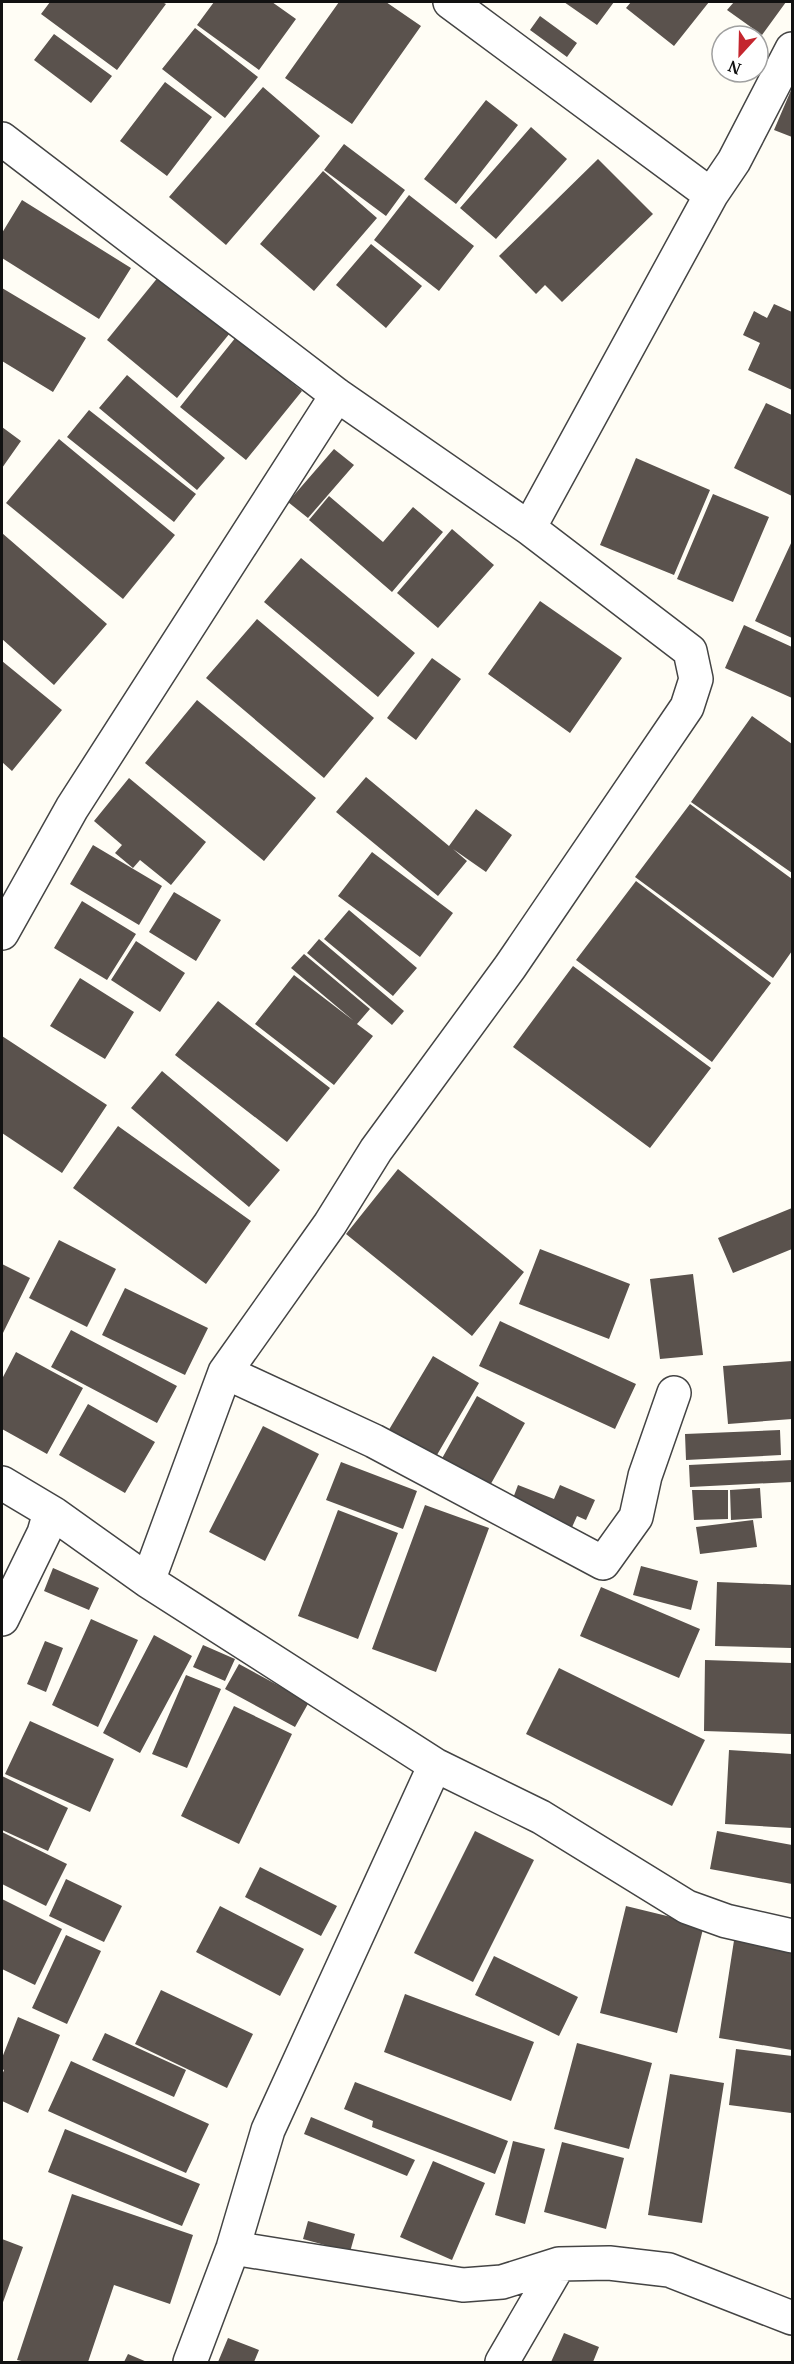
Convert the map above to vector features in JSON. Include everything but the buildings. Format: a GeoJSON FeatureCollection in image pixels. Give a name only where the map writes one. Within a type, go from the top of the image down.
{"type":"FeatureCollection","features":[{"type":"Feature","properties":{"kind":"street"},"geometry":{"type":"LineString","coordinates":[[450,2],[711,195]]}},
{"type":"Feature","properties":{"kind":"street"},"geometry":{"type":"LineString","coordinates":[[529,528],[711,195],[734,162],[792,49]]}},
{"type":"Feature","properties":{"kind":"street"},"geometry":{"type":"LineString","coordinates":[[2,140],[337,395],[529,528],[690,651],[696,679],[687,707],[510,968],[376,1150],[330,1224],[225,1372],[148,1581]]}},
{"type":"Feature","properties":{"kind":"street"},"geometry":{"type":"LineString","coordinates":[[2,933],[72,808],[337,395]]}},
{"type":"Feature","properties":{"kind":"street"},"geometry":{"type":"LineString","coordinates":[[225,1372],[374,1441],[603,1563],[636,1517],[645,1476],[674,1393]]}},
{"type":"Feature","properties":{"kind":"street"},"geometry":{"type":"LineString","coordinates":[[2,1483],[54,1514],[148,1581],[435,1765],[541,1816],[687,1907],[726,1921],[792,1936]]}},
{"type":"Feature","properties":{"kind":"street"},"geometry":{"type":"LineString","coordinates":[[2,1619],[44,1533],[48,1520],[54,1514]]}},
{"type":"Feature","properties":{"kind":"street"},"geometry":{"type":"LineString","coordinates":[[190,2362],[233,2248],[268,2130],[435,1765]]}},
{"type":"Feature","properties":{"kind":"street"},"geometry":{"type":"LineString","coordinates":[[233,2248],[463,2285],[501,2282],[558,2264],[609,2263],[669,2270],[792,2318]]}},
{"type":"Feature","properties":{"kind":"street"},"geometry":{"type":"LineString","coordinates":[[502,2362],[558,2264]]}}]}
